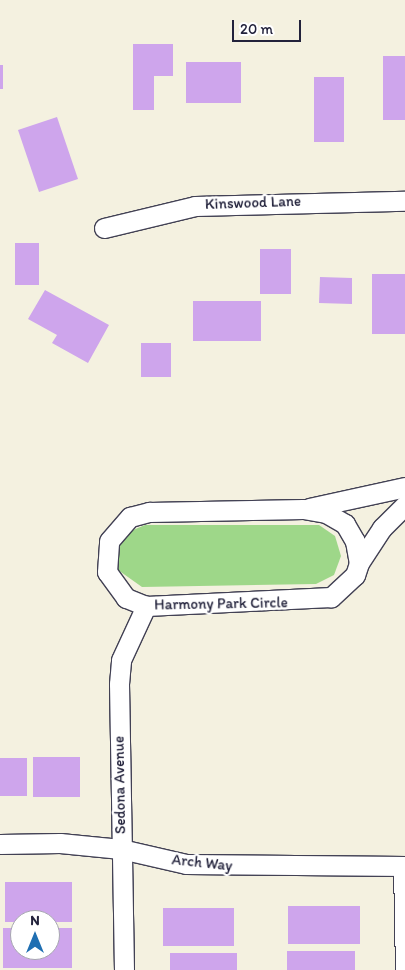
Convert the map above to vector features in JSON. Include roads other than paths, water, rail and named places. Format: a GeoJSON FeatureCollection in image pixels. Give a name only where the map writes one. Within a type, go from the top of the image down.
{"type":"FeatureCollection","features":[{"type":"Feature","properties":{"kind":"street","name":"Kinswood Lane"},"geometry":{"type":"LineString","coordinates":[[104,228],[195,206],[405,201]]}},
{"type":"Feature","properties":{"kind":"street","name":"Harmony Park Circle"},"geometry":{"type":"LineString","coordinates":[[303,509],[405,487]]}},
{"type":"Feature","properties":{"kind":"street","name":"Harmony Park Circle"},"geometry":{"type":"LineString","coordinates":[[359,563],[355,541],[345,524],[326,513],[303,509],[149,512],[130,517],[108,541],[107,572],[126,598],[146,606],[331,597],[355,575],[359,563],[382,528],[405,506]]}},
{"type":"Feature","properties":{"kind":"street","name":"Sedona Avenue"},"geometry":{"type":"LineString","coordinates":[[124,970],[121,849],[121,660],[146,606]]}},
{"type":"Feature","properties":{"kind":"street","name":"Arch Way"},"geometry":{"type":"LineString","coordinates":[[0,844],[60,843],[121,849],[186,864],[404,866]]}},
{"type":"Feature","properties":{"kind":"street"},"geometry":{"type":"LineString","coordinates":[[404,866],[405,970]]}}]}
